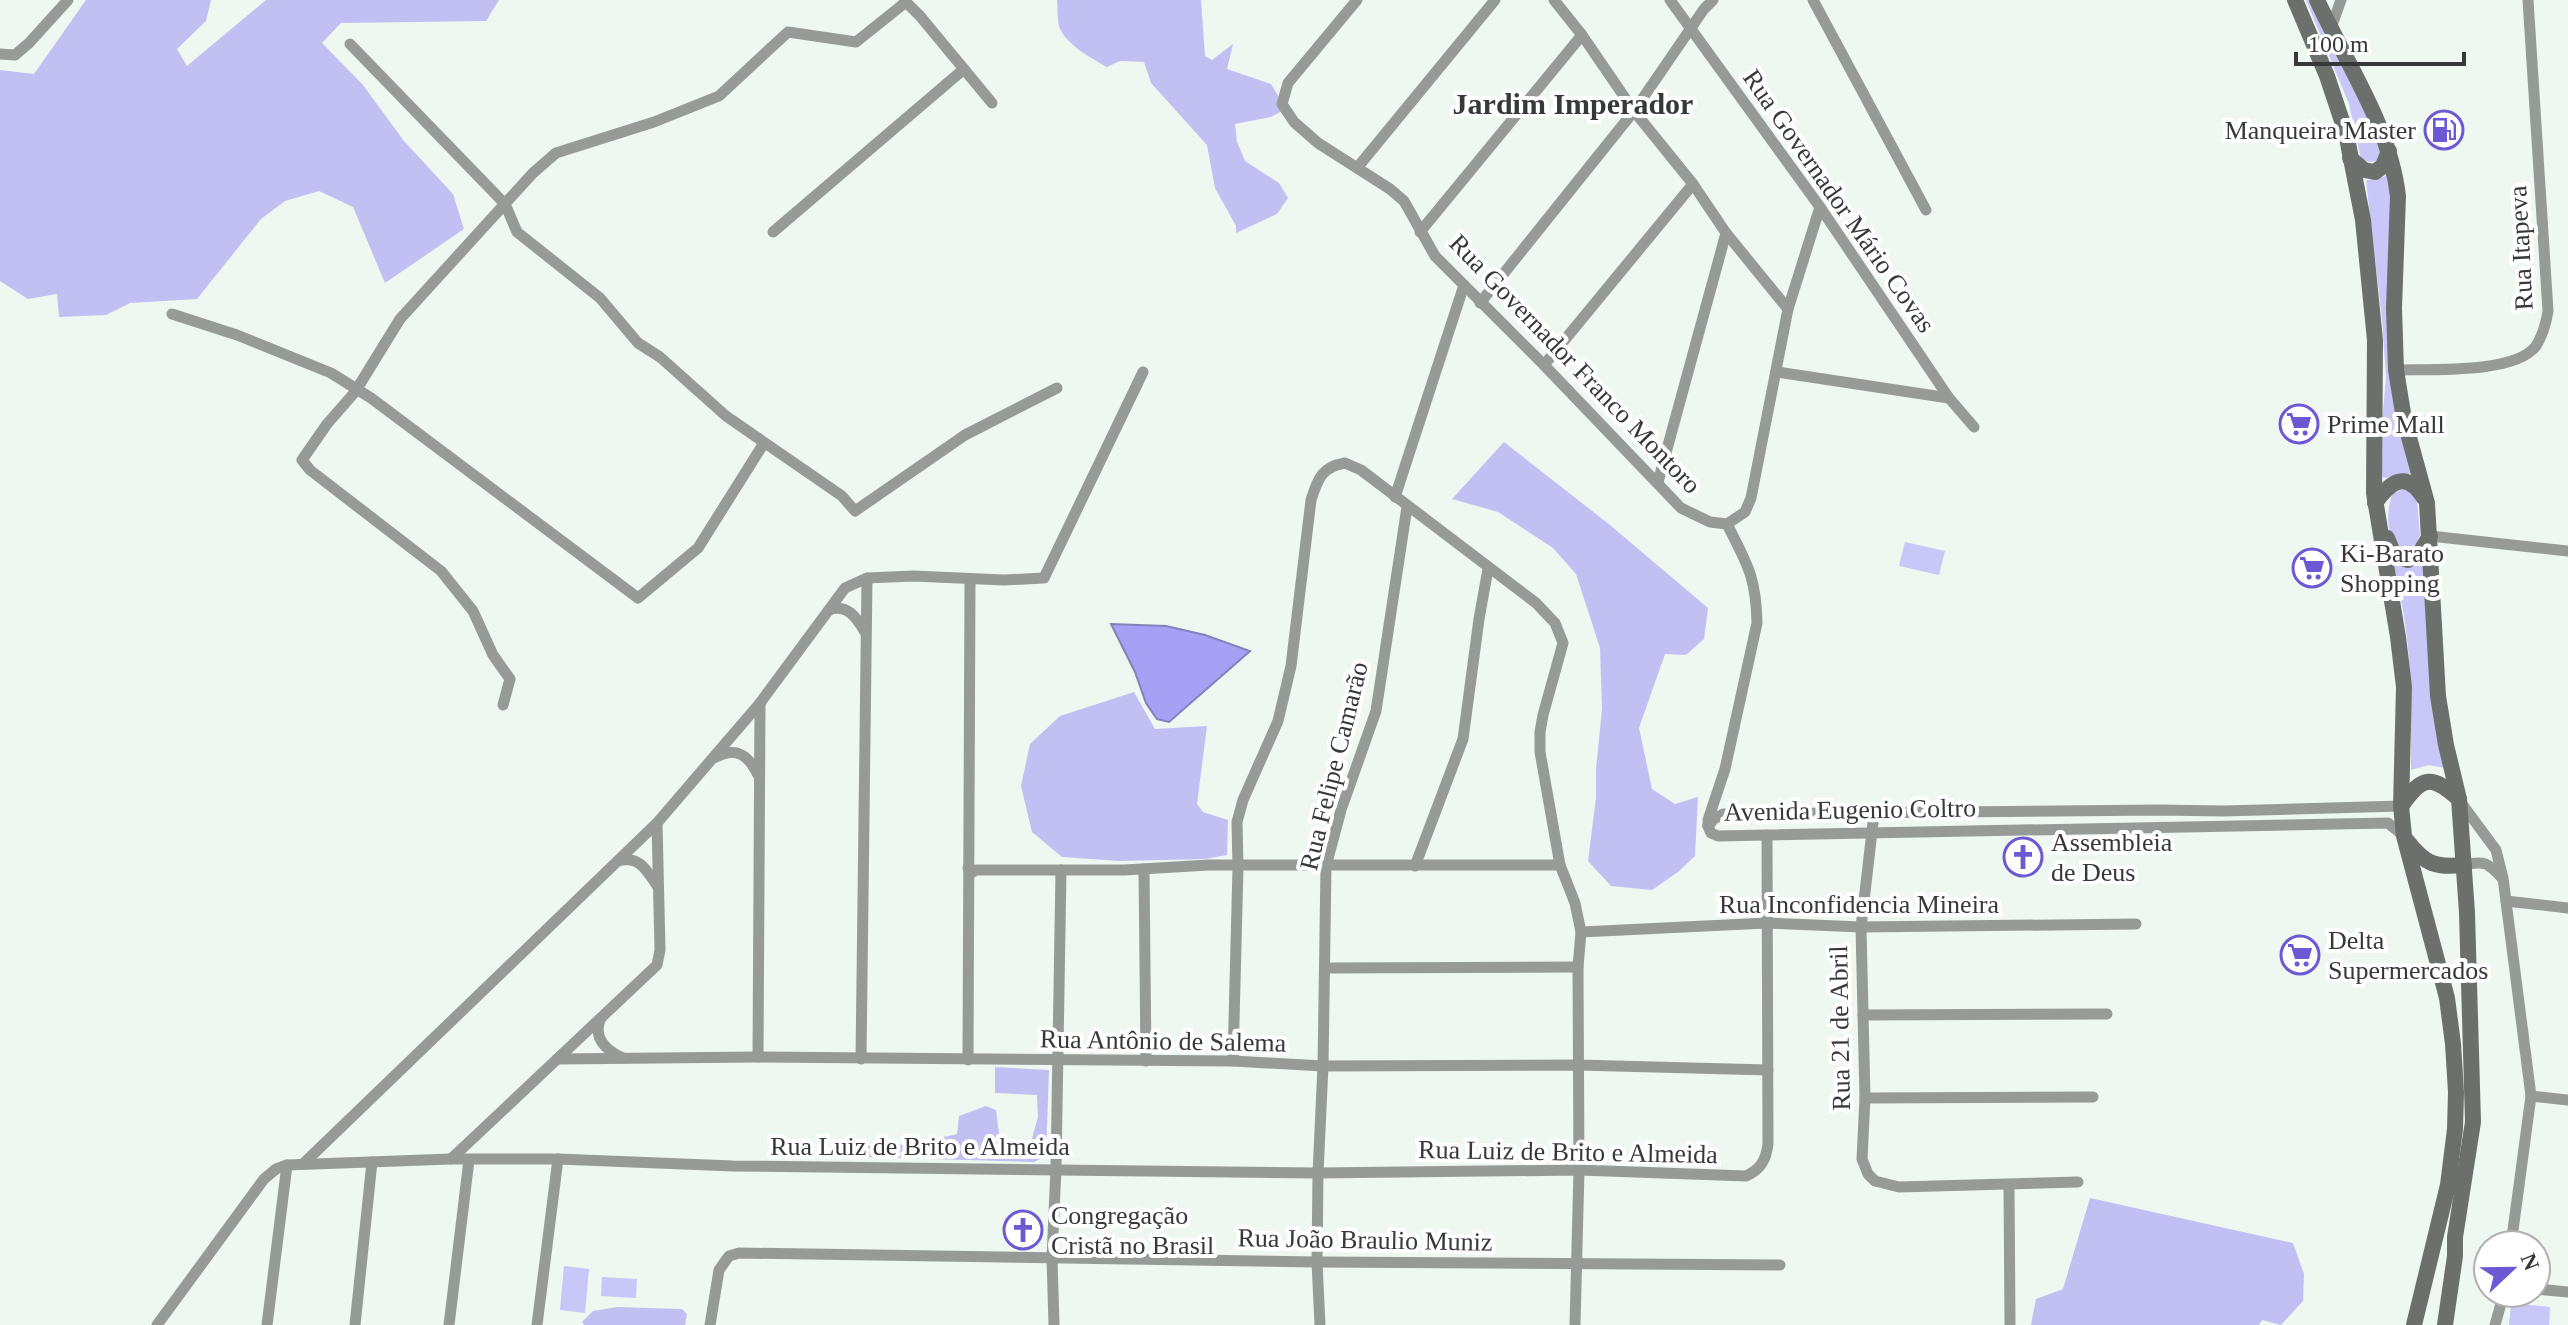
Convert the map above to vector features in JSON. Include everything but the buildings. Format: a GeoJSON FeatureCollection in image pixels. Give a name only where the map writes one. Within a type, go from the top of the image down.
{"type":"FeatureCollection","features":[{"type":"Feature","properties":{"kind":"main road"},"geometry":{"type":"LineString","coordinates":[[2295,0],[2327,76],[2346,133],[2363,220],[2375,340],[2372,466],[2404,687],[2401,806],[2404,836],[2447,998],[2456,1092],[2448,1185],[2414,1325]]}},
{"type":"Feature","properties":{"kind":"main road"},"geometry":{"type":"LineString","coordinates":[[2317,0],[2389,151],[2398,196],[2394,308],[2396,370],[2404,419],[2427,503],[2438,696],[2459,799],[2464,865],[2473,1122],[2455,1237],[2454,1325]]}},
{"type":"Feature","properties":{"kind":"main road"},"geometry":{"type":"LineString","coordinates":[[2350,158],[2364,170],[2375,172],[2383,166],[2389,151]]}},
{"type":"Feature","properties":{"kind":"main road"},"geometry":{"type":"LineString","coordinates":[[2376,509],[2387,487],[2402,481],[2418,489],[2427,503]]}},
{"type":"Feature","properties":{"kind":"main road"},"geometry":{"type":"LineString","coordinates":[[2376,509],[2391,550],[2399,558],[2414,558],[2430,536]]}},
{"type":"Feature","properties":{"kind":"main road"},"geometry":{"type":"LineString","coordinates":[[2401,806],[2411,791],[2428,780],[2443,785],[2459,799]]}},
{"type":"Feature","properties":{"kind":"main road"},"geometry":{"type":"LineString","coordinates":[[2404,836],[2426,861],[2437,865],[2464,865]]}},
{"type":"Feature","properties":{"kind":"main road"},"geometry":{"type":"LineString","coordinates":[[2437,865],[2452,854],[2462,840]]}},
{"type":"Feature","properties":{"kind":"main road"},"geometry":{"type":"LineString","coordinates":[[2445,1325],[2455,1256]]}},
{"type":"Feature","properties":{"kind":"street"},"geometry":{"type":"LineString","coordinates":[[0,54],[15,55],[68,0]]}},
{"type":"Feature","properties":{"kind":"street","name":"Rua Governador Franco Montoro"},"geometry":{"type":"LineString","coordinates":[[1357,0],[1288,83],[1283,97],[1285,111],[1318,143],[1404,201],[1435,256],[1681,508],[1695,517],[1727,524]]}},
{"type":"Feature","properties":{"kind":"street"},"geometry":{"type":"LineString","coordinates":[[1357,168],[1495,0]]}},
{"type":"Feature","properties":{"kind":"street"},"geometry":{"type":"LineString","coordinates":[[1554,0],[1634,111],[1693,184],[1726,233],[1788,309]]}},
{"type":"Feature","properties":{"kind":"street","name":"Rua Governador Mário Covas"},"geometry":{"type":"LineString","coordinates":[[1670,0],[1820,207],[1949,398],[1974,427]]}},
{"type":"Feature","properties":{"kind":"street"},"geometry":{"type":"LineString","coordinates":[[1480,303],[1634,111],[1713,0]]}},
{"type":"Feature","properties":{"kind":"street"},"geometry":{"type":"LineString","coordinates":[[1813,0],[1926,210]]}},
{"type":"Feature","properties":{"kind":"street"},"geometry":{"type":"LineString","coordinates":[[2331,28],[2341,0]]}},
{"type":"Feature","properties":{"kind":"street","name":"Rua Itapeva"},"geometry":{"type":"LineString","coordinates":[[2396,370],[2507,364],[2534,349],[2544,331],[2548,311],[2528,0]]}},
{"type":"Feature","properties":{"kind":"street"},"geometry":{"type":"LineString","coordinates":[[503,705],[510,679],[493,655],[473,611],[441,571],[310,470],[302,460],[327,424],[357,390],[400,319],[533,173],[556,153],[654,122],[719,96],[788,32],[856,42],[905,1],[992,103]]}},
{"type":"Feature","properties":{"kind":"street"},"geometry":{"type":"LineString","coordinates":[[1420,232],[1582,35]]}},
{"type":"Feature","properties":{"kind":"street"},"geometry":{"type":"LineString","coordinates":[[350,44],[505,204],[517,232],[600,298],[638,343],[660,357],[726,416],[842,496],[855,511],[965,435],[1057,388]]}},
{"type":"Feature","properties":{"kind":"street"},"geometry":{"type":"LineString","coordinates":[[773,232],[964,69]]}},
{"type":"Feature","properties":{"kind":"street"},"geometry":{"type":"LineString","coordinates":[[1544,365],[1693,184]]}},
{"type":"Feature","properties":{"kind":"street"},"geometry":{"type":"LineString","coordinates":[[1708,826],[1725,769],[1757,623],[1752,573],[1727,524],[1745,512],[1751,498],[1788,309],[1820,207]]}},
{"type":"Feature","properties":{"kind":"street"},"geometry":{"type":"LineString","coordinates":[[1658,482],[1726,233]]}},
{"type":"Feature","properties":{"kind":"street"},"geometry":{"type":"LineString","coordinates":[[1395,497],[1464,285]]}},
{"type":"Feature","properties":{"kind":"street"},"geometry":{"type":"LineString","coordinates":[[172,314],[237,335],[331,373],[638,598],[698,548],[764,443]]}},
{"type":"Feature","properties":{"kind":"street"},"geometry":{"type":"LineString","coordinates":[[303,1164],[657,823],[760,703],[845,588],[867,578],[1044,578],[1143,372]]}},
{"type":"Feature","properties":{"kind":"street"},"geometry":{"type":"LineString","coordinates":[[1777,372],[1949,398]]}},
{"type":"Feature","properties":{"kind":"street"},"geometry":{"type":"LineString","coordinates":[[1233,1061],[1237,822],[1243,800],[1278,721],[1291,666],[1311,500],[1318,478],[1325,470],[1345,463],[1361,470],[1545,612],[1561,635],[1560,657],[1540,732],[1540,752],[1560,865],[1575,903],[1581,932],[1578,967],[1579,1170],[1575,1325]]}},
{"type":"Feature","properties":{"kind":"street","name":"Rua Felipe Camarão"},"geometry":{"type":"LineString","coordinates":[[1320,1325],[1318,1173],[1326,866],[1341,810],[1376,711],[1407,507]]}},
{"type":"Feature","properties":{"kind":"street"},"geometry":{"type":"LineString","coordinates":[[2430,536],[2568,551]]}},
{"type":"Feature","properties":{"kind":"street"},"geometry":{"type":"LineString","coordinates":[[1415,866],[1463,739],[1488,569]]}},
{"type":"Feature","properties":{"kind":"street"},"geometry":{"type":"LineString","coordinates":[[861,1059],[867,578]]}},
{"type":"Feature","properties":{"kind":"street"},"geometry":{"type":"LineString","coordinates":[[968,1060],[970,579]]}},
{"type":"Feature","properties":{"kind":"street"},"geometry":{"type":"LineString","coordinates":[[829,610],[835,608],[851,613],[866,634]]}},
{"type":"Feature","properties":{"kind":"street"},"geometry":{"type":"LineString","coordinates":[[758,1057],[760,703]]}},
{"type":"Feature","properties":{"kind":"street"},"geometry":{"type":"LineString","coordinates":[[712,760],[728,752],[738,752],[751,763],[759,779]]}},
{"type":"Feature","properties":{"kind":"street"},"geometry":{"type":"LineString","coordinates":[[2459,799],[2496,850],[2503,878],[2531,1096],[2513,1229]]}},
{"type":"Feature","properties":{"kind":"street","name":"Avenida Eugenio Coltro"},"geometry":{"type":"LineString","coordinates":[[2401,806],[2223,811],[1723,814],[1708,826],[1711,833],[1718,836],[2388,823],[2404,836]]}},
{"type":"Feature","properties":{"kind":"street"},"geometry":{"type":"LineString","coordinates":[[2223,811],[2225,824]]}},
{"type":"Feature","properties":{"kind":"street"},"geometry":{"type":"LineString","coordinates":[[2050,812],[2051,828]]}},
{"type":"Feature","properties":{"kind":"street","name":"Rua 21 de Abril"},"geometry":{"type":"LineString","coordinates":[[1874,814],[1861,927],[1864,1166],[1868,1174],[1884,1184],[1899,1187],[2009,1185]]}},
{"type":"Feature","properties":{"kind":"street"},"geometry":{"type":"LineString","coordinates":[[451,1159],[657,965],[660,950],[657,823]]}},
{"type":"Feature","properties":{"kind":"street"},"geometry":{"type":"LineString","coordinates":[[1767,835],[1768,1070]]}},
{"type":"Feature","properties":{"kind":"street"},"geometry":{"type":"LineString","coordinates":[[618,861],[636,859],[658,887]]}},
{"type":"Feature","properties":{"kind":"street"},"geometry":{"type":"LineString","coordinates":[[2464,865],[2489,864],[2503,878]]}},
{"type":"Feature","properties":{"kind":"street"},"geometry":{"type":"LineString","coordinates":[[968,868],[971,873],[976,870],[1144,869],[1209,865],[1560,865]]}},
{"type":"Feature","properties":{"kind":"street"},"geometry":{"type":"LineString","coordinates":[[1144,869],[1146,1061]]}},
{"type":"Feature","properties":{"kind":"street"},"geometry":{"type":"LineString","coordinates":[[1054,1325],[1052,1258],[1061,870]]}},
{"type":"Feature","properties":{"kind":"street"},"geometry":{"type":"LineString","coordinates":[[2506,901],[2568,908]]}},
{"type":"Feature","properties":{"kind":"street","name":"Rua Inconfidencia Mineira"},"geometry":{"type":"LineString","coordinates":[[1581,932],[1767,923],[1861,927],[2136,924]]}},
{"type":"Feature","properties":{"kind":"street"},"geometry":{"type":"LineString","coordinates":[[1325,968],[1578,967]]}},
{"type":"Feature","properties":{"kind":"street"},"geometry":{"type":"LineString","coordinates":[[1863,1015],[2107,1014]]}},
{"type":"Feature","properties":{"kind":"street"},"geometry":{"type":"LineString","coordinates":[[603,1016],[598,1027],[601,1041],[612,1053],[624,1059]]}},
{"type":"Feature","properties":{"kind":"street","name":"Rua Antônio de Salema"},"geometry":{"type":"LineString","coordinates":[[557,1059],[758,1057],[1233,1061],[1323,1066],[1578,1065],[1768,1070]]}},
{"type":"Feature","properties":{"kind":"street","name":"Rua Luiz de Brito e Almeida"},"geometry":{"type":"LineString","coordinates":[[287,1165],[558,1159],[733,1166],[1318,1173],[1579,1170],[1746,1176],[1764,1162],[1768,1144],[1768,1070]]}},
{"type":"Feature","properties":{"kind":"street"},"geometry":{"type":"LineString","coordinates":[[2531,1096],[2568,1100]]}},
{"type":"Feature","properties":{"kind":"street"},"geometry":{"type":"LineString","coordinates":[[1865,1098],[2093,1097]]}},
{"type":"Feature","properties":{"kind":"street"},"geometry":{"type":"LineString","coordinates":[[537,1325],[558,1159]]}},
{"type":"Feature","properties":{"kind":"street"},"geometry":{"type":"LineString","coordinates":[[449,1325],[469,1160]]}},
{"type":"Feature","properties":{"kind":"street"},"geometry":{"type":"LineString","coordinates":[[355,1325],[372,1162]]}},
{"type":"Feature","properties":{"kind":"street"},"geometry":{"type":"LineString","coordinates":[[157,1325],[264,1179],[287,1165],[267,1325]]}},
{"type":"Feature","properties":{"kind":"street"},"geometry":{"type":"LineString","coordinates":[[2010,1325],[2009,1185],[2078,1182]]}},
{"type":"Feature","properties":{"kind":"street","name":"Rua João Braulio Muniz"},"geometry":{"type":"LineString","coordinates":[[710,1325],[719,1270],[729,1256],[739,1253],[1780,1265]]}},
{"type":"Feature","properties":{"kind":"shaded area"},"geometry":{"type":"Polygon","coordinates":[[[86,0],[211,0],[206,21],[177,49],[187,66],[266,0],[499,0],[486,21],[341,23],[322,43],[363,85],[404,141],[453,194],[464,229],[385,283],[353,207],[319,191],[285,201],[261,219],[197,299],[130,303],[106,315],[59,317],[57,294],[28,299],[0,281],[0,70],[34,74],[86,0]]]}},
{"type":"Feature","properties":{"kind":"shaded area"},"geometry":{"type":"Polygon","coordinates":[[[1057,0],[1201,0],[1205,56],[1212,60],[1233,44],[1227,69],[1271,84],[1286,109],[1271,117],[1235,124],[1237,142],[1245,161],[1279,183],[1288,198],[1277,214],[1236,233],[1236,226],[1215,188],[1207,145],[1151,83],[1144,62],[1120,61],[1107,67],[1079,50],[1059,26],[1057,0]]]}},
{"type":"Feature","properties":{"kind":"shaded area"},"geometry":{"type":"Polygon","coordinates":[[[2306,0],[2311,0],[2337,58],[2378,132],[2383,149],[2377,161],[2361,159],[2349,104],[2306,0]]]}},
{"type":"Feature","properties":{"kind":"shaded area"},"geometry":{"type":"Polygon","coordinates":[[[2391,173],[2388,309],[2415,474],[2384,478],[2380,477],[2379,456],[2386,377],[2366,180],[2379,179],[2391,173]]]}},
{"type":"Feature","properties":{"kind":"shaded area"},"geometry":{"type":"Polygon","coordinates":[[[1504,442],[1610,525],[1708,608],[1704,639],[1686,655],[1665,654],[1639,728],[1652,789],[1675,804],[1698,797],[1695,856],[1652,890],[1611,886],[1588,861],[1602,709],[1600,648],[1576,574],[1553,548],[1498,512],[1452,499],[1504,442]]]}},
{"type":"Feature","properties":{"kind":"shaded area"},"geometry":{"type":"Polygon","coordinates":[[[2403,489],[2412,492],[2417,499],[2420,535],[2416,544],[2406,550],[2394,540],[2388,517],[2393,493],[2403,489]]]}},
{"type":"Feature","properties":{"kind":"shaded area"},"geometry":{"type":"Polygon","coordinates":[[[1905,542],[1945,551],[1939,575],[1899,566],[1905,542]]]}},
{"type":"Feature","properties":{"kind":"shaded area"},"geometry":{"type":"Polygon","coordinates":[[[2428,555],[2445,768],[2429,765],[2411,770],[2411,691],[2407,640],[2392,563],[2406,565],[2428,555]]]}},
{"type":"Feature","properties":{"kind":"shaded area"},"geometry":{"type":"Polygon","coordinates":[[[1111,624],[1166,626],[1205,635],[1250,651],[1169,722],[1157,719],[1146,703],[1135,672],[1111,624]]]}},
{"type":"Feature","properties":{"kind":"shaded area"},"geometry":{"type":"Polygon","coordinates":[[[1134,692],[1155,729],[1207,726],[1197,804],[1203,812],[1228,820],[1227,855],[1205,859],[1119,861],[1062,857],[1032,832],[1021,786],[1030,744],[1060,716],[1134,692]]]}},
{"type":"Feature","properties":{"kind":"shaded area"},"geometry":{"type":"Polygon","coordinates":[[[995,1067],[1049,1070],[1046,1156],[1034,1162],[861,1157],[857,1151],[860,1146],[915,1146],[930,1139],[957,1134],[959,1116],[986,1106],[996,1110],[1003,1149],[1031,1142],[1038,1117],[1037,1095],[995,1093],[995,1067]]]}},
{"type":"Feature","properties":{"kind":"shaded area"},"geometry":{"type":"Polygon","coordinates":[[[2090,1198],[2293,1243],[2304,1274],[2303,1301],[2281,1325],[2262,1320],[2259,1325],[2031,1325],[2036,1299],[2063,1289],[2090,1198]]]}},
{"type":"Feature","properties":{"kind":"shaded area"},"geometry":{"type":"Polygon","coordinates":[[[564,1266],[589,1269],[585,1313],[560,1310],[564,1266]]]}},
{"type":"Feature","properties":{"kind":"shaded area"},"geometry":{"type":"Polygon","coordinates":[[[602,1277],[637,1279],[636,1298],[601,1296],[602,1277]]]}},
{"type":"Feature","properties":{"kind":"shaded area"},"geometry":{"type":"Polygon","coordinates":[[[617,1307],[682,1309],[687,1314],[685,1325],[584,1325],[582,1322],[593,1311],[617,1307]]]}},
{"type":"Feature","properties":{"kind":"shaded area"},"geometry":{"type":"Polygon","coordinates":[[[2510,1309],[2550,1309],[2549,1325],[2509,1325],[2510,1309]]]}},
{"type":"Feature","properties":{"kind":"place","name":"Manqueira Master"},"geometry":{"type":"Point","coordinates":[2444,130]}},
{"type":"Feature","properties":{"kind":"place","name":"Prime Mall"},"geometry":{"type":"Point","coordinates":[2299,424]}},
{"type":"Feature","properties":{"kind":"place","name":"Ki-Barato Shopping"},"geometry":{"type":"Point","coordinates":[2312,568]}},
{"type":"Feature","properties":{"kind":"place","name":"Assembleia de Deus"},"geometry":{"type":"Point","coordinates":[2023,857]}},
{"type":"Feature","properties":{"kind":"place","name":"Delta Supermercados"},"geometry":{"type":"Point","coordinates":[2300,955]}},
{"type":"Feature","properties":{"kind":"place","name":"Congregação Cristã no Brasil"},"geometry":{"type":"Point","coordinates":[1023,1230]}},
{"type":"Feature","properties":{"kind":"district","name":"Jardim Imperador"},"geometry":{"type":"Point","coordinates":[1573,103]}}]}
